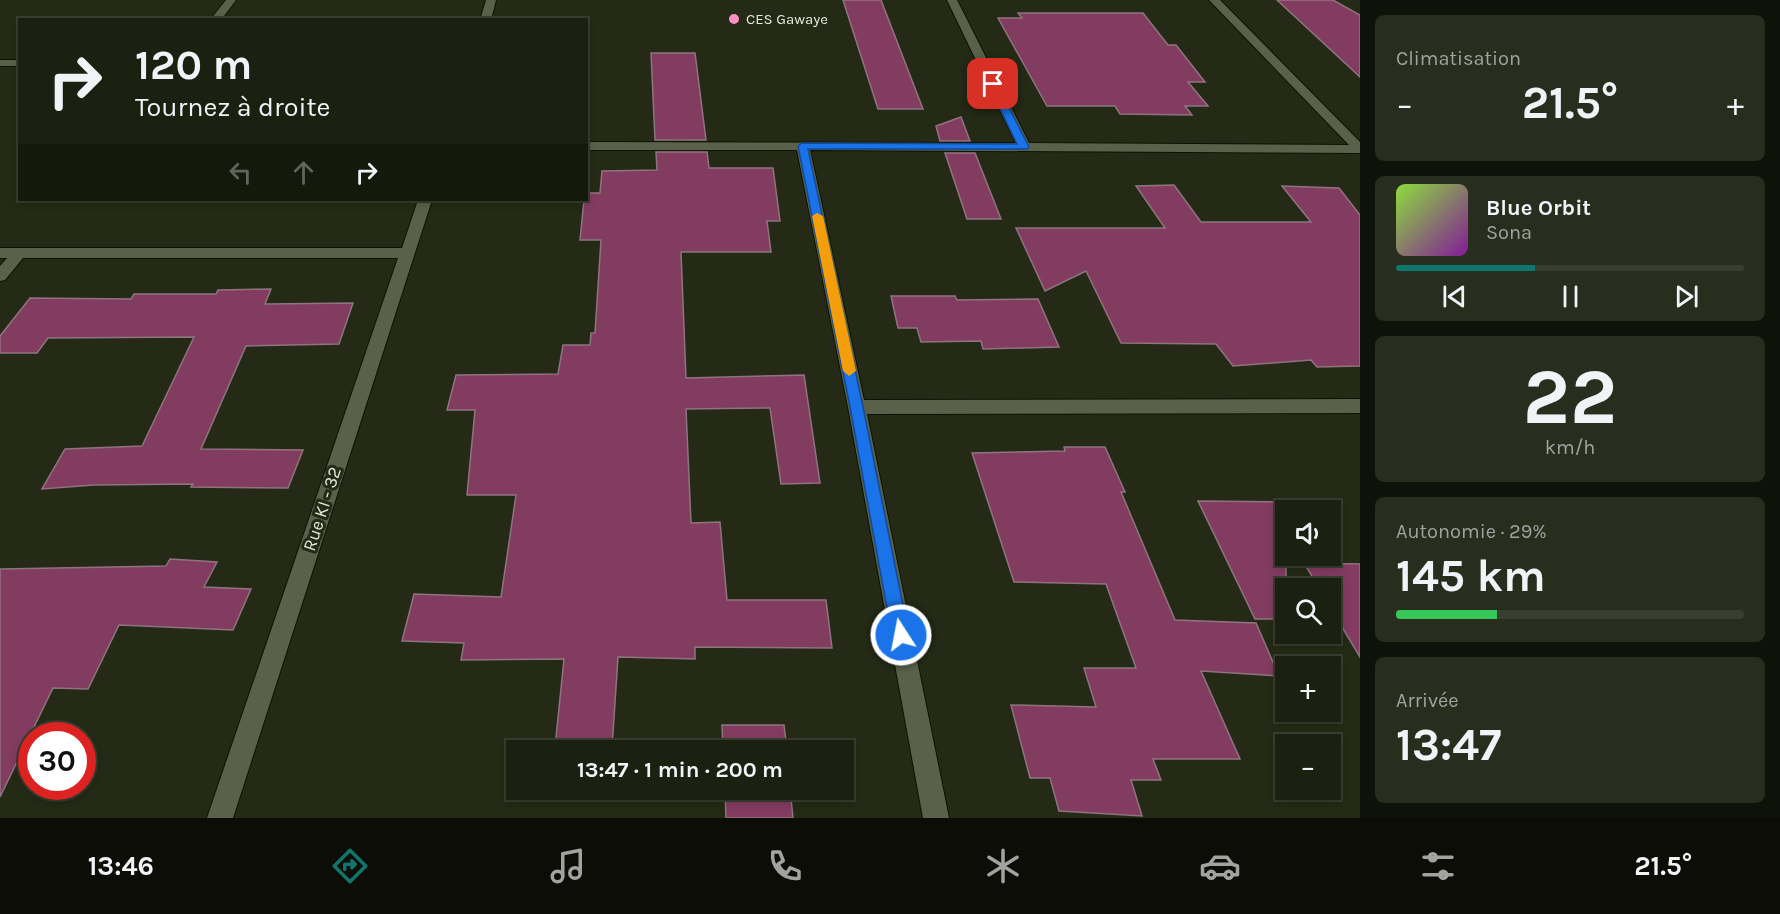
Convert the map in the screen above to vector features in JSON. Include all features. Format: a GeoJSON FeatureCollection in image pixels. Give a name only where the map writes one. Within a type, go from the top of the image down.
{"type":"FeatureCollection","features":[{"type":"Feature","properties":{"kind":"street"},"geometry":{"type":"LineString","coordinates":[[217,18],[231,0]]}},
{"type":"Feature","properties":{"kind":"street"},"geometry":{"type":"LineString","coordinates":[[486,18],[491,0]]}},
{"type":"Feature","properties":{"kind":"street"},"geometry":{"type":"LineString","coordinates":[[952,0],[1024,147]]}},
{"type":"Feature","properties":{"kind":"street"},"geometry":{"type":"LineString","coordinates":[[1214,0],[1360,149]]}},
{"type":"Feature","properties":{"kind":"street"},"geometry":{"type":"LineString","coordinates":[[0,63],[18,63]]}},
{"type":"Feature","properties":{"kind":"street"},"geometry":{"type":"LineString","coordinates":[[588,146],[1360,149]]}},
{"type":"Feature","properties":{"kind":"street"},"geometry":{"type":"LineString","coordinates":[[802,146],[857,407],[936,818]]}},
{"type":"Feature","properties":{"kind":"street","name":"Rue KI - 32"},"geometry":{"type":"LineString","coordinates":[[220,818],[425,201]]}},
{"type":"Feature","properties":{"kind":"street"},"geometry":{"type":"LineString","coordinates":[[0,253],[408,253]]}},
{"type":"Feature","properties":{"kind":"street"},"geometry":{"type":"LineString","coordinates":[[0,276],[19,253]]}},
{"type":"Feature","properties":{"kind":"street"},"geometry":{"type":"LineString","coordinates":[[857,407],[1360,406]]}},
{"type":"Feature","properties":{"kind":"building"},"geometry":{"type":"Polygon","coordinates":[[[843,0],[881,0],[923,109],[878,109],[843,0]]]}},
{"type":"Feature","properties":{"kind":"building"},"geometry":{"type":"Polygon","coordinates":[[[1277,0],[1333,0],[1360,15],[1360,77],[1277,0]]]}},
{"type":"Feature","properties":{"kind":"building"},"geometry":{"type":"Polygon","coordinates":[[[1018,13],[1143,13],[1168,45],[1176,45],[1205,82],[1188,82],[1208,106],[1185,106],[1192,115],[1120,114],[1115,106],[1047,106],[998,18],[1022,18],[1018,13]]]}},
{"type":"Feature","properties":{"kind":"building"},"geometry":{"type":"Polygon","coordinates":[[[651,53],[695,53],[706,140],[655,140],[651,53]]]}},
{"type":"Feature","properties":{"kind":"building"},"geometry":{"type":"Polygon","coordinates":[[[961,117],[970,141],[940,141],[936,126],[961,117]]]}},
{"type":"Feature","properties":{"kind":"building"},"geometry":{"type":"Polygon","coordinates":[[[656,152],[707,152],[709,168],[773,168],[780,221],[767,221],[771,252],[681,252],[686,378],[804,375],[820,483],[781,484],[770,408],[686,409],[691,523],[720,522],[727,600],[826,600],[832,648],[695,647],[695,659],[618,657],[613,740],[556,740],[564,659],[461,660],[464,643],[402,641],[414,594],[501,597],[516,495],[467,495],[475,410],[447,410],[456,375],[558,374],[563,345],[590,345],[591,333],[595,333],[601,240],[580,240],[584,201],[588,201],[588,193],[600,193],[602,171],[657,170],[656,152]]]}},
{"type":"Feature","properties":{"kind":"building"},"geometry":{"type":"Polygon","coordinates":[[[945,153],[975,153],[1001,219],[967,219],[945,153]]]}},
{"type":"Feature","properties":{"kind":"building"},"geometry":{"type":"Polygon","coordinates":[[[1174,185],[1201,222],[1311,222],[1282,186],[1339,188],[1360,215],[1360,366],[1317,367],[1311,360],[1233,366],[1216,344],[1121,343],[1086,271],[1045,291],[1016,228],[1165,228],[1136,186],[1174,185]]]}},
{"type":"Feature","properties":{"kind":"building"},"geometry":{"type":"Polygon","coordinates":[[[271,289],[265,304],[353,303],[339,344],[246,346],[201,449],[303,450],[288,488],[191,487],[193,484],[94,485],[42,489],[65,449],[142,446],[194,337],[48,338],[37,353],[0,353],[0,336],[30,298],[131,299],[134,294],[216,294],[218,290],[271,289]]]}},
{"type":"Feature","properties":{"kind":"building"},"geometry":{"type":"Polygon","coordinates":[[[891,296],[955,296],[957,300],[1038,299],[1059,347],[983,349],[981,341],[921,342],[917,328],[898,328],[891,296]]]}},
{"type":"Feature","properties":{"kind":"building"},"geometry":{"type":"Polygon","coordinates":[[[1064,447],[1105,447],[1125,492],[1121,492],[1175,620],[1256,623],[1275,667],[1275,676],[1201,671],[1240,759],[1153,759],[1161,780],[1131,780],[1142,816],[1059,811],[1050,778],[1030,778],[1011,705],[1096,707],[1084,668],[1136,668],[1106,584],[1014,582],[972,453],[1065,451],[1064,447]]]}},
{"type":"Feature","properties":{"kind":"building"},"geometry":{"type":"Polygon","coordinates":[[[1198,501],[1275,502],[1275,566],[1286,566],[1286,578],[1275,578],[1275,619],[1255,619],[1198,501]]]}},
{"type":"Feature","properties":{"kind":"building"},"geometry":{"type":"Polygon","coordinates":[[[170,559],[217,562],[204,587],[251,589],[233,630],[119,625],[88,689],[53,688],[36,722],[18,722],[18,760],[0,797],[0,569],[166,566],[170,559]]]}},
{"type":"Feature","properties":{"kind":"building"},"geometry":{"type":"Polygon","coordinates":[[[1360,564],[1360,657],[1341,625],[1341,578],[1313,578],[1306,566],[1360,564]]]}},
{"type":"Feature","properties":{"kind":"building"},"geometry":{"type":"Polygon","coordinates":[[[722,725],[784,725],[786,740],[723,740],[722,725]]]}},
{"type":"Feature","properties":{"kind":"building"},"geometry":{"type":"Polygon","coordinates":[[[725,800],[791,800],[793,818],[726,818],[725,800]]]}},
{"type":"Feature","properties":{"kind":"slow traffic"},"geometry":{"type":"LineString","coordinates":[[817,216],[849,371]]}},
{"type":"Feature","properties":{"kind":"place","name":"CES Gawaye"},"geometry":{"type":"Point","coordinates":[734,19]}},
{"type":"Feature","properties":{"kind":"route"},"geometry":{"type":"LineString","coordinates":[[901,635],[857,407],[802,146],[1024,147],[993,84]]}}]}
